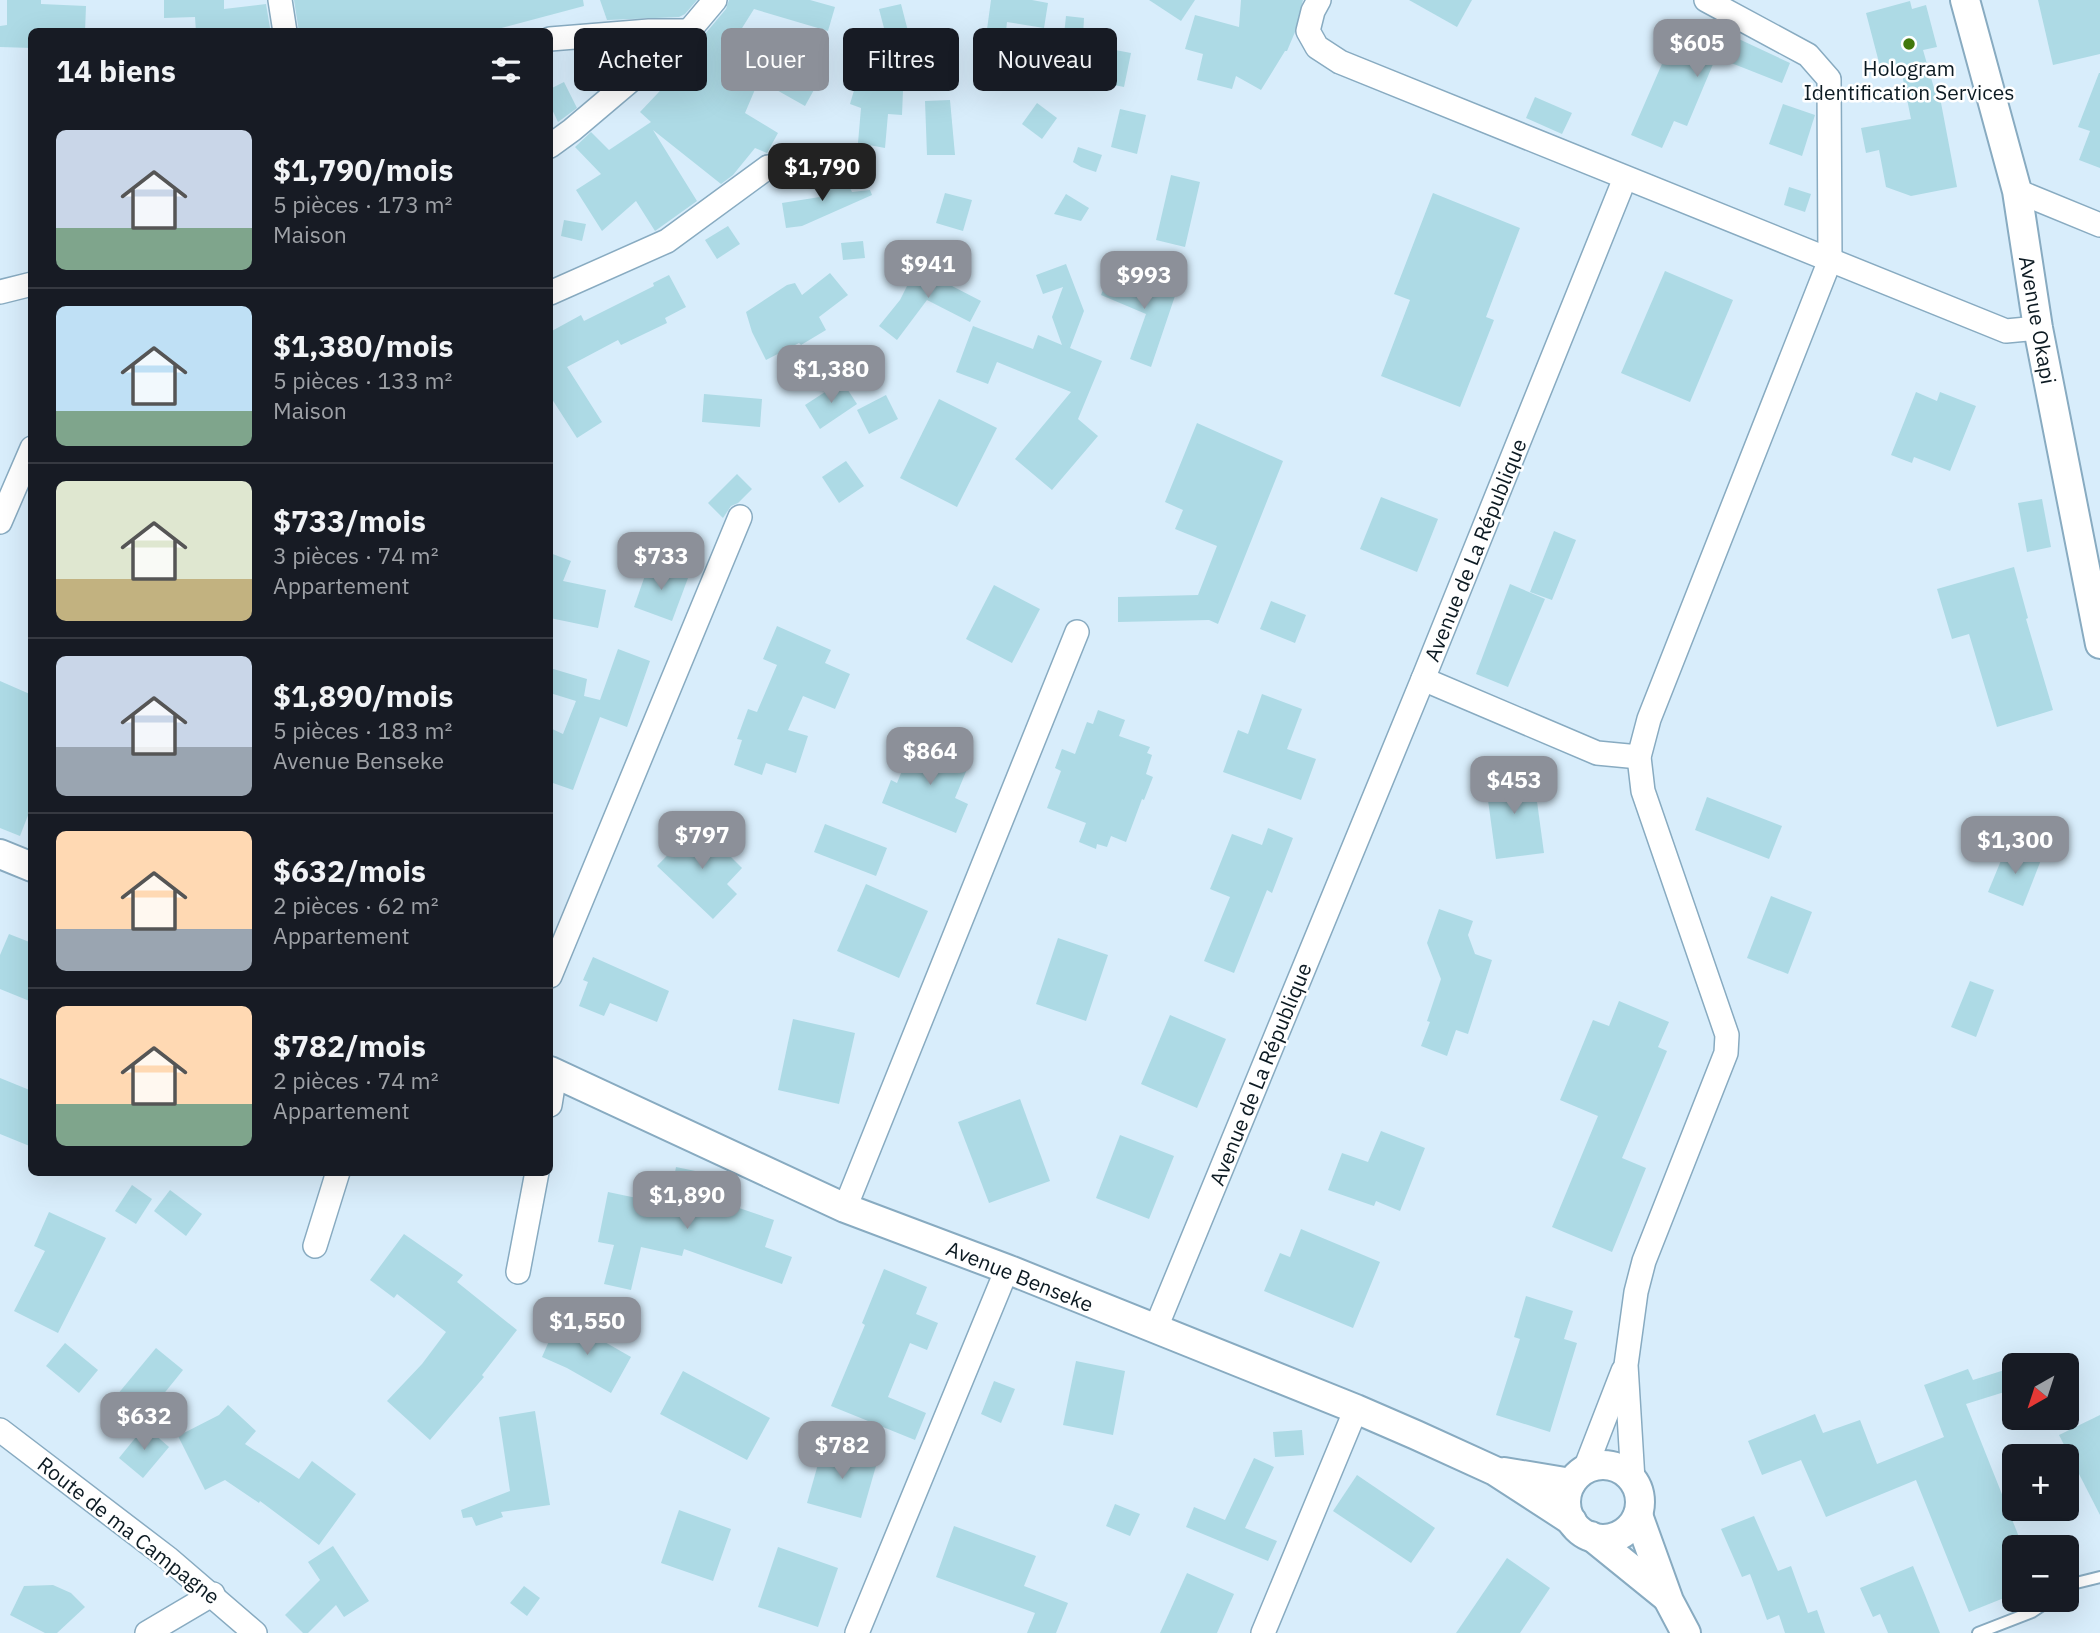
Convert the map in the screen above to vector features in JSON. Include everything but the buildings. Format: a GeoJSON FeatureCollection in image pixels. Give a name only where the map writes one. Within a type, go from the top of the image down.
{"type":"FeatureCollection","features":[{"type":"Feature","properties":{"kind":"street"},"geometry":{"type":"LineString","coordinates":[[280,0],[284,28]]}},
{"type":"Feature","properties":{"kind":"street"},"geometry":{"type":"LineString","coordinates":[[692,28],[715,0]]}},
{"type":"Feature","properties":{"kind":"street"},"geometry":{"type":"LineString","coordinates":[[1319,0],[1313,10],[1308,31],[1317,47],[1340,62],[2006,331],[2038,328]]}},
{"type":"Feature","properties":{"kind":"street"},"geometry":{"type":"LineString","coordinates":[[1686,1633],[1669,1601],[1638,1515],[1640,1497],[1633,1480],[1626,1365],[1636,1292],[1644,1261],[1726,1053],[1727,1035],[1643,791],[1639,757],[1648,719],[1830,260],[1829,79],[1808,55],[1706,0]]}},
{"type":"Feature","properties":{"kind":"street","name":"Avenue Okapi"},"geometry":{"type":"LineString","coordinates":[[1965,0],[2017,191],[2038,328],[2100,644]]}},
{"type":"Feature","properties":{"kind":"street"},"geometry":{"type":"LineString","coordinates":[[553,39],[574,37]]}},
{"type":"Feature","properties":{"kind":"street"},"geometry":{"type":"LineString","coordinates":[[553,144],[618,91]]}},
{"type":"Feature","properties":{"kind":"street"},"geometry":{"type":"LineString","coordinates":[[553,292],[667,241],[768,167]]}},
{"type":"Feature","properties":{"kind":"street","name":"Avenue de La République"},"geometry":{"type":"LineString","coordinates":[[1155,1330],[1625,178]]}},
{"type":"Feature","properties":{"kind":"street"},"geometry":{"type":"LineString","coordinates":[[2017,191],[2100,225]]}},
{"type":"Feature","properties":{"kind":"street"},"geometry":{"type":"LineString","coordinates":[[0,292],[28,285]]}},
{"type":"Feature","properties":{"kind":"street"},"geometry":{"type":"LineString","coordinates":[[0,522],[28,457]]}},
{"type":"Feature","properties":{"kind":"street"},"geometry":{"type":"LineString","coordinates":[[553,969],[740,517]]}},
{"type":"Feature","properties":{"kind":"street"},"geometry":{"type":"LineString","coordinates":[[845,1208],[1077,632]]}},
{"type":"Feature","properties":{"kind":"street"},"geometry":{"type":"LineString","coordinates":[[1423,678],[1597,753],[1639,757]]}},
{"type":"Feature","properties":{"kind":"street"},"geometry":{"type":"LineString","coordinates":[[0,854],[28,864]]}},
{"type":"Feature","properties":{"kind":"street","name":"Avenue Benseke"},"geometry":{"type":"LineString","coordinates":[[553,1072],[845,1208],[1007,1269],[1356,1409],[1496,1471]]}},
{"type":"Feature","properties":{"kind":"street"},"geometry":{"type":"LineString","coordinates":[[315,1246],[337,1176]]}},
{"type":"Feature","properties":{"kind":"street"},"geometry":{"type":"LineString","coordinates":[[518,1272],[536,1176]]}},
{"type":"Feature","properties":{"kind":"street"},"geometry":{"type":"LineString","coordinates":[[857,1633],[1007,1269]]}},
{"type":"Feature","properties":{"kind":"street"},"geometry":{"type":"LineString","coordinates":[[1626,1365],[1566,1502],[1582,1529],[1602,1538],[1614,1537],[1624,1532],[1638,1515]]}},
{"type":"Feature","properties":{"kind":"street"},"geometry":{"type":"LineString","coordinates":[[1263,1633],[1356,1409]]}},
{"type":"Feature","properties":{"kind":"street","name":"Route de ma Campagne"},"geometry":{"type":"LineString","coordinates":[[0,1430],[213,1594],[255,1633]]}},
{"type":"Feature","properties":{"kind":"street"},"geometry":{"type":"LineString","coordinates":[[1496,1471],[1578,1476],[1602,1464],[1620,1468],[1633,1480]]}},
{"type":"Feature","properties":{"kind":"street"},"geometry":{"type":"LineString","coordinates":[[1496,1471],[1582,1529],[1641,1574],[1669,1601]]}},
{"type":"Feature","properties":{"kind":"street"},"geometry":{"type":"LineString","coordinates":[[147,1633],[213,1594]]}},
{"type":"Feature","properties":{"kind":"lane"},"geometry":{"type":"LineString","coordinates":[[2079,1582],[2100,1577]]}},
{"type":"Feature","properties":{"kind":"lane"},"geometry":{"type":"LineString","coordinates":[[1978,1633],[2032,1612]]}},
{"type":"Feature","properties":{"kind":"place","name":"Hologram Identification Services"},"geometry":{"type":"Point","coordinates":[1909,44]}}]}
